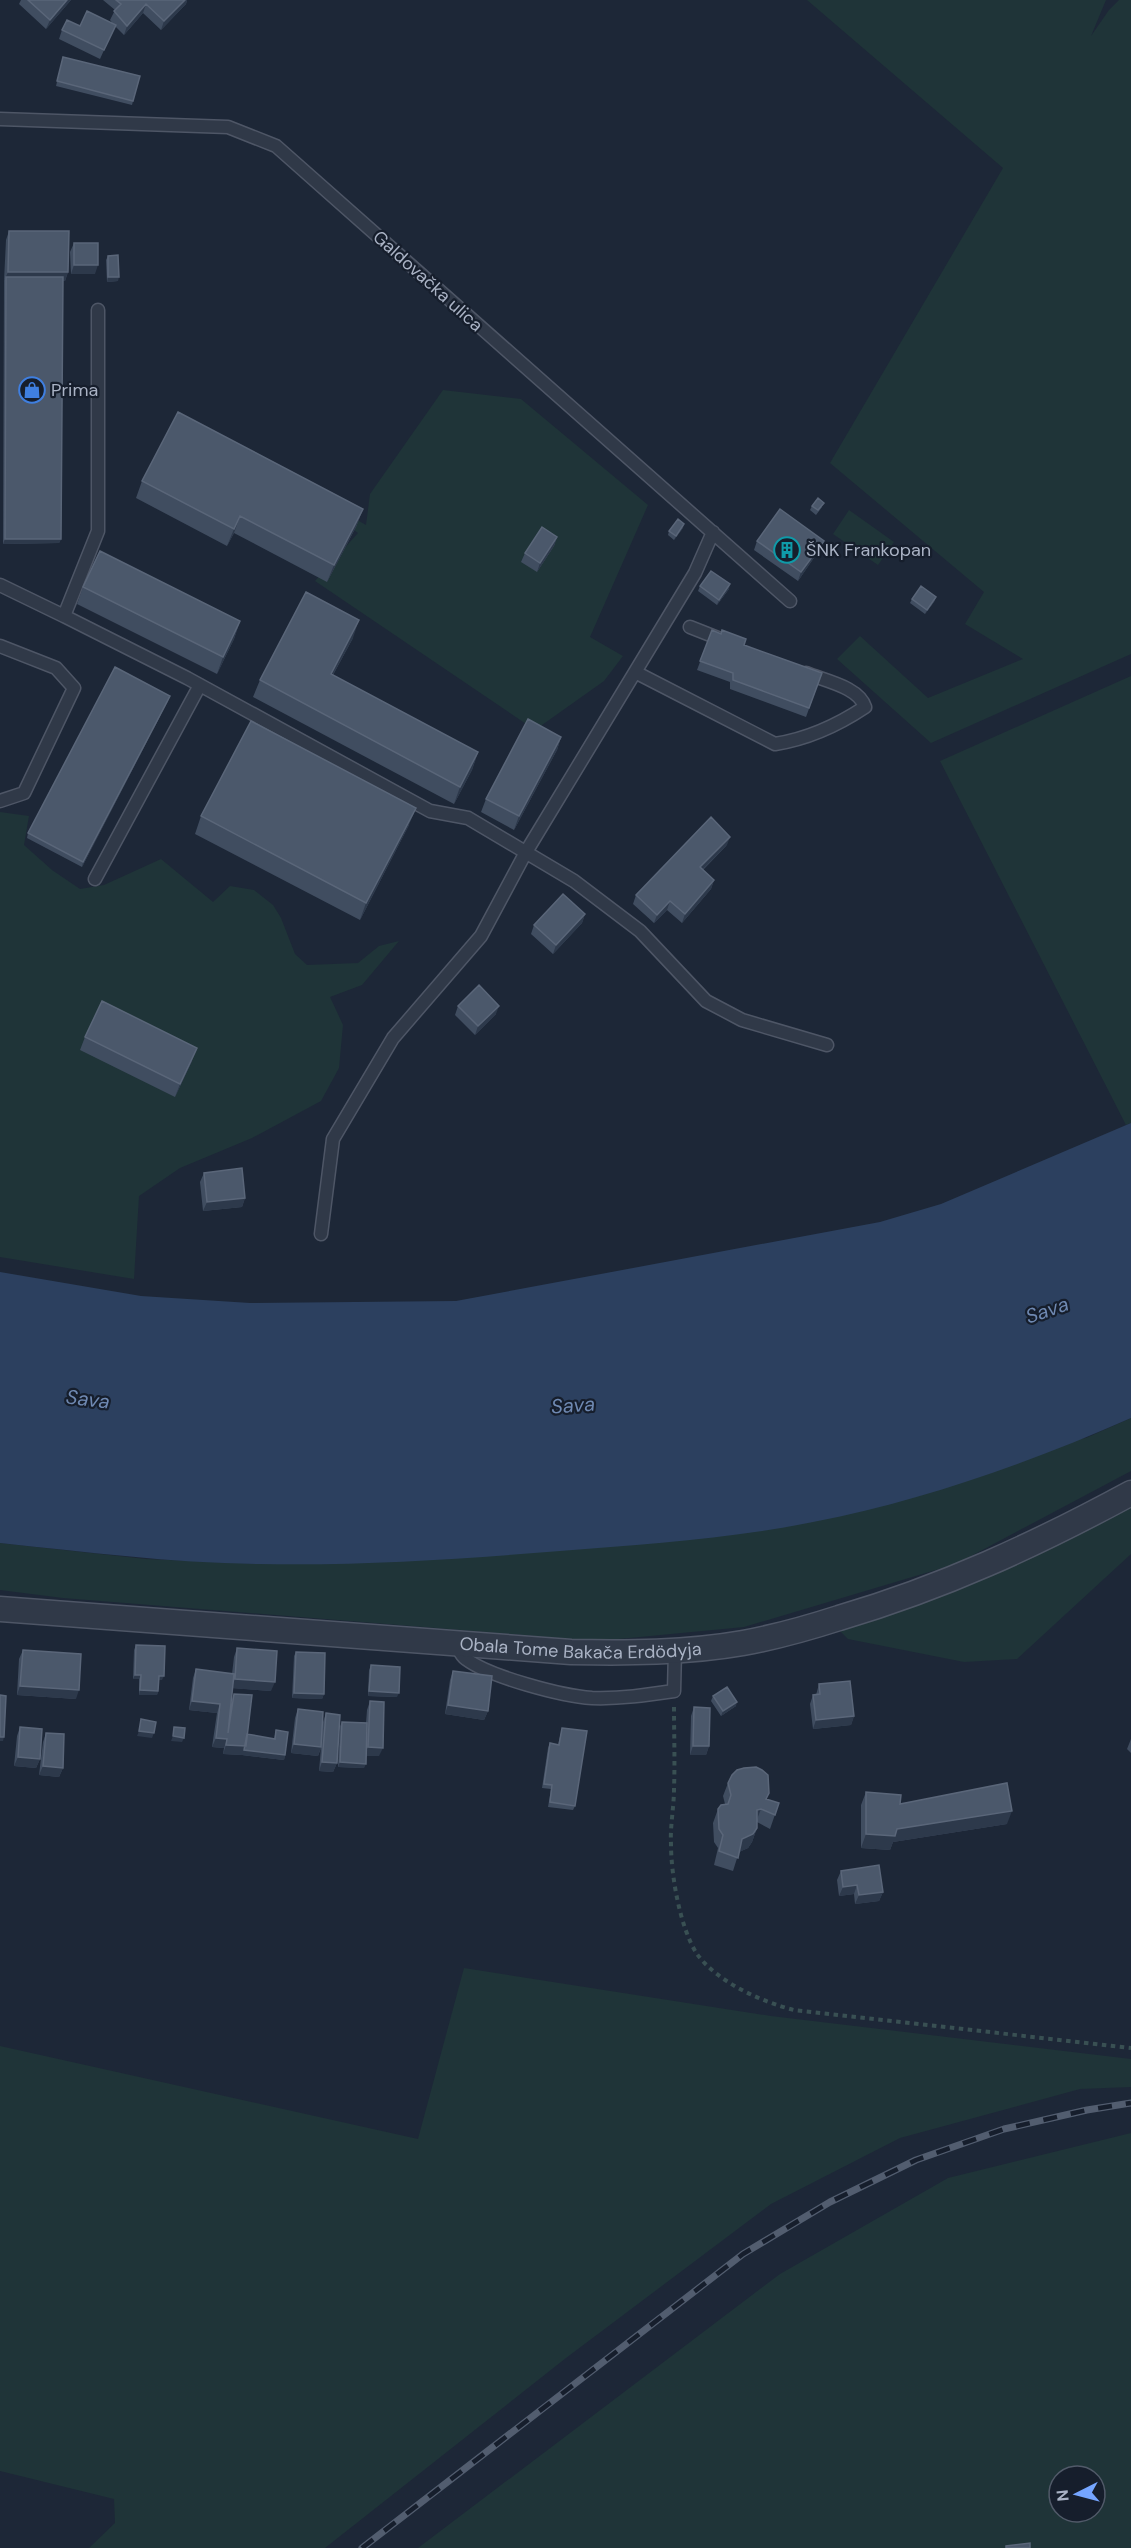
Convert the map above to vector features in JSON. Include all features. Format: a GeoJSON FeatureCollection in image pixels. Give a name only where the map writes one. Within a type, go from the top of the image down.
{"type":"FeatureCollection","features":[{"type":"Feature","properties":{"kind":"street","name":"Obala Tome Bakača Erdödyja"},"geometry":{"type":"LineString","coordinates":[[0,1609],[571,1652],[675,1650],[742,1643],[776,1636],[903,1598],[1004,1558],[1131,1493]]}},
{"type":"Feature","properties":{"kind":"lane","name":"Galdovačka ulica"},"geometry":{"type":"LineString","coordinates":[[0,119],[228,128],[276,146],[790,601]]}},
{"type":"Feature","properties":{"kind":"lane"},"geometry":{"type":"LineString","coordinates":[[64,616],[98,531],[98,310]]}},
{"type":"Feature","properties":{"kind":"lane"},"geometry":{"type":"LineString","coordinates":[[321,1234],[333,1139],[393,1038],[481,936],[526,852],[695,573],[712,532]]}},
{"type":"Feature","properties":{"kind":"lane"},"geometry":{"type":"LineString","coordinates":[[0,585],[200,685],[430,811],[468,818],[574,881],[640,931],[706,1001],[742,1020],[827,1045]]}},
{"type":"Feature","properties":{"kind":"lane"},"geometry":{"type":"LineString","coordinates":[[690,627],[734,644]]}},
{"type":"Feature","properties":{"kind":"lane"},"geometry":{"type":"LineString","coordinates":[[0,646],[56,668],[74,688],[24,793],[0,801]]}},
{"type":"Feature","properties":{"kind":"lane"},"geometry":{"type":"LineString","coordinates":[[635,672],[775,744],[793,741],[842,722],[865,707],[862,698],[853,692],[799,670]]}},
{"type":"Feature","properties":{"kind":"lane"},"geometry":{"type":"LineString","coordinates":[[95,879],[200,685]]}},
{"type":"Feature","properties":{"kind":"lane"},"geometry":{"type":"LineString","coordinates":[[456,1644],[464,1658],[507,1678],[555,1692],[590,1698],[628,1698],[674,1691],[675,1650]]}},
{"type":"Feature","properties":{"kind":"path"},"geometry":{"type":"LineString","coordinates":[[674,1691],[674,1791],[670,1845],[676,1890],[693,1946],[710,1968],[770,2004],[794,2010],[1131,2048]]}},
{"type":"Feature","properties":{"kind":"green space"},"geometry":{"type":"Polygon","coordinates":[[[807,0],[1106,0],[1091,36],[1119,0],[1131,0],[1131,654],[931,743],[837,659],[860,636],[928,698],[1023,659],[965,624],[984,592],[830,463],[1003,168],[807,0]]]}},
{"type":"Feature","properties":{"kind":"green space"},"geometry":{"type":"Polygon","coordinates":[[[443,390],[521,399],[648,505],[590,637],[623,656],[604,681],[535,730],[315,581],[358,533],[318,503],[320,499],[366,525],[370,494],[443,390]]]}},
{"type":"Feature","properties":{"kind":"green space"},"geometry":{"type":"Polygon","coordinates":[[[849,510],[894,542],[878,565],[833,534],[849,510]]]}},
{"type":"Feature","properties":{"kind":"green space"},"geometry":{"type":"Polygon","coordinates":[[[1131,676],[1131,1123],[1126,1125],[940,761],[1131,676]]]}},
{"type":"Feature","properties":{"kind":"green space"},"geometry":{"type":"Polygon","coordinates":[[[0,812],[29,816],[24,845],[52,870],[80,889],[104,885],[161,859],[213,902],[230,886],[254,890],[273,905],[281,918],[295,954],[307,965],[358,963],[379,946],[399,941],[362,985],[330,997],[343,1025],[339,1068],[321,1101],[252,1138],[180,1168],[139,1196],[134,1279],[0,1257],[0,812]]]}},
{"type":"Feature","properties":{"kind":"green space"},"geometry":{"type":"Polygon","coordinates":[[[1131,1418],[1131,1471],[956,1564],[744,1627],[598,1641],[63,1598],[0,1590],[0,1543],[146,1559],[260,1564],[1086,1438],[1131,1418]]]}},
{"type":"Feature","properties":{"kind":"green space"},"geometry":{"type":"Polygon","coordinates":[[[1131,1497],[1131,1554],[1017,1659],[964,1662],[848,1639],[832,1623],[1131,1497]]]}},
{"type":"Feature","properties":{"kind":"green space"},"geometry":{"type":"Polygon","coordinates":[[[464,1968],[771,2016],[1131,2059],[1131,2087],[1080,2089],[900,2138],[771,2204],[566,2358],[325,2548],[89,2548],[115,2523],[114,2499],[0,2471],[0,2046],[418,2139],[464,1968]]]}},
{"type":"Feature","properties":{"kind":"green space"},"geometry":{"type":"Polygon","coordinates":[[[1131,2133],[1131,2548],[418,2548],[780,2274],[948,2178],[1131,2133]]]}},
{"type":"Feature","properties":{"kind":"water","name":"Sava"},"geometry":{"type":"Polygon","coordinates":[[[1131,1123],[1131,1418],[1014,1465],[935,1492],[854,1513],[782,1528],[687,1540],[522,1554],[372,1563],[259,1564],[161,1559],[0,1543],[0,1272],[141,1296],[250,1303],[456,1301],[880,1222],[941,1204],[1131,1123]]]}},
{"type":"Feature","properties":{"kind":"building"},"geometry":{"type":"Polygon","coordinates":[[[28,0],[67,0],[50,20],[28,0]]]}},
{"type":"Feature","properties":{"kind":"building"},"geometry":{"type":"Polygon","coordinates":[[[116,0],[185,0],[164,21],[146,4],[127,26],[114,11],[121,4],[116,0]]]}},
{"type":"Feature","properties":{"kind":"building"},"geometry":{"type":"Polygon","coordinates":[[[87,11],[116,25],[104,50],[62,30],[67,20],[80,26],[87,11]]]}},
{"type":"Feature","properties":{"kind":"building"},"geometry":{"type":"Polygon","coordinates":[[[63,57],[140,76],[133,101],[57,81],[63,57]]]}},
{"type":"Feature","properties":{"kind":"building"},"geometry":{"type":"Polygon","coordinates":[[[9,231],[69,231],[68,272],[8,272],[9,231]]]}},
{"type":"Feature","properties":{"kind":"building"},"geometry":{"type":"Polygon","coordinates":[[[74,243],[98,243],[98,265],[74,265],[74,243]]]}},
{"type":"Feature","properties":{"kind":"building"},"geometry":{"type":"Polygon","coordinates":[[[118,255],[119,277],[108,277],[108,256],[118,255]]]}},
{"type":"Feature","properties":{"kind":"building","name":"Prima"},"geometry":{"type":"Polygon","coordinates":[[[6,277],[63,277],[61,539],[5,539],[6,277]]]}},
{"type":"Feature","properties":{"kind":"building"},"geometry":{"type":"Polygon","coordinates":[[[178,412],[363,509],[334,565],[240,516],[234,529],[142,481],[178,412]]]}},
{"type":"Feature","properties":{"kind":"building"},"geometry":{"type":"Polygon","coordinates":[[[818,498],[824,503],[818,510],[812,506],[818,498]]]}},
{"type":"Feature","properties":{"kind":"building","name":"ŠNK Frankopan"},"geometry":{"type":"Polygon","coordinates":[[[780,509],[824,541],[801,572],[757,541],[780,509]]]}},
{"type":"Feature","properties":{"kind":"building"},"geometry":{"type":"Polygon","coordinates":[[[678,519],[684,524],[676,536],[669,531],[678,519]]]}},
{"type":"Feature","properties":{"kind":"building"},"geometry":{"type":"Polygon","coordinates":[[[542,527],[557,537],[540,563],[525,553],[542,527]]]}},
{"type":"Feature","properties":{"kind":"building"},"geometry":{"type":"Polygon","coordinates":[[[100,551],[240,621],[223,657],[83,587],[100,551]]]}},
{"type":"Feature","properties":{"kind":"building"},"geometry":{"type":"Polygon","coordinates":[[[711,571],[730,584],[719,600],[700,586],[711,571]]]}},
{"type":"Feature","properties":{"kind":"building"},"geometry":{"type":"Polygon","coordinates":[[[921,586],[936,597],[927,610],[912,599],[921,586]]]}},
{"type":"Feature","properties":{"kind":"building"},"geometry":{"type":"Polygon","coordinates":[[[306,592],[359,620],[331,674],[478,752],[460,787],[260,680],[306,592]]]}},
{"type":"Feature","properties":{"kind":"building"},"geometry":{"type":"Polygon","coordinates":[[[712,630],[721,634],[722,630],[746,639],[744,645],[822,673],[809,708],[733,680],[733,673],[700,661],[712,630]]]}},
{"type":"Feature","properties":{"kind":"building"},"geometry":{"type":"Polygon","coordinates":[[[115,667],[170,696],[83,862],[28,833],[115,667]]]}},
{"type":"Feature","properties":{"kind":"building"},"geometry":{"type":"Polygon","coordinates":[[[528,719],[561,737],[519,816],[486,799],[528,719]]]}},
{"type":"Feature","properties":{"kind":"building"},"geometry":{"type":"Polygon","coordinates":[[[251,721],[416,808],[366,903],[201,816],[251,721]]]}},
{"type":"Feature","properties":{"kind":"building"},"geometry":{"type":"Polygon","coordinates":[[[711,817],[730,837],[700,867],[714,880],[685,914],[670,901],[657,915],[636,895],[711,817]]]}},
{"type":"Feature","properties":{"kind":"building"},"geometry":{"type":"Polygon","coordinates":[[[563,894],[585,914],[556,945],[534,925],[563,894]]]}},
{"type":"Feature","properties":{"kind":"building"},"geometry":{"type":"Polygon","coordinates":[[[479,985],[499,1006],[478,1026],[458,1006],[479,985]]]}},
{"type":"Feature","properties":{"kind":"building"},"geometry":{"type":"Polygon","coordinates":[[[102,1001],[197,1048],[180,1084],[85,1037],[102,1001]]]}},
{"type":"Feature","properties":{"kind":"building"},"geometry":{"type":"Polygon","coordinates":[[[242,1168],[245,1198],[207,1202],[204,1173],[242,1168]]]}},
{"type":"Feature","properties":{"kind":"building"},"geometry":{"type":"Polygon","coordinates":[[[136,1645],[165,1646],[164,1676],[159,1676],[158,1691],[140,1690],[141,1675],[135,1675],[136,1645]]]}},
{"type":"Feature","properties":{"kind":"building"},"geometry":{"type":"Polygon","coordinates":[[[237,1648],[277,1651],[275,1682],[235,1679],[237,1648]]]}},
{"type":"Feature","properties":{"kind":"building"},"geometry":{"type":"Polygon","coordinates":[[[23,1650],[81,1654],[79,1690],[20,1686],[23,1650]]]}},
{"type":"Feature","properties":{"kind":"building"},"geometry":{"type":"Polygon","coordinates":[[[296,1652],[325,1653],[324,1694],[294,1693],[296,1652]]]}},
{"type":"Feature","properties":{"kind":"building"},"geometry":{"type":"Polygon","coordinates":[[[371,1665],[400,1667],[399,1693],[369,1691],[371,1665]]]}},
{"type":"Feature","properties":{"kind":"building"},"geometry":{"type":"Polygon","coordinates":[[[196,1669],[234,1674],[228,1733],[234,1694],[252,1695],[246,1746],[226,1745],[227,1739],[216,1738],[220,1704],[192,1701],[196,1669]]]}},
{"type":"Feature","properties":{"kind":"building"},"geometry":{"type":"Polygon","coordinates":[[[453,1671],[492,1676],[488,1711],[448,1705],[453,1671]]]}},
{"type":"Feature","properties":{"kind":"building"},"geometry":{"type":"Polygon","coordinates":[[[850,1681],[854,1716],[816,1720],[813,1695],[820,1694],[819,1684],[850,1681]]]}},
{"type":"Feature","properties":{"kind":"building"},"geometry":{"type":"Polygon","coordinates":[[[727,1687],[737,1702],[723,1711],[713,1696],[727,1687]]]}},
{"type":"Feature","properties":{"kind":"building"},"geometry":{"type":"Polygon","coordinates":[[[0,1695],[6,1696],[4,1737],[0,1737],[0,1695]]]}},
{"type":"Feature","properties":{"kind":"building"},"geometry":{"type":"Polygon","coordinates":[[[370,1701],[384,1702],[383,1748],[368,1747],[370,1701]]]}},
{"type":"Feature","properties":{"kind":"building"},"geometry":{"type":"Polygon","coordinates":[[[694,1707],[710,1708],[709,1746],[693,1746],[694,1707]]]}},
{"type":"Feature","properties":{"kind":"building"},"geometry":{"type":"Polygon","coordinates":[[[298,1709],[323,1712],[321,1747],[294,1744],[298,1709]]]}},
{"type":"Feature","properties":{"kind":"building"},"geometry":{"type":"Polygon","coordinates":[[[326,1713],[340,1715],[337,1763],[322,1762],[326,1713]]]}},
{"type":"Feature","properties":{"kind":"building"},"geometry":{"type":"Polygon","coordinates":[[[141,1719],[156,1722],[154,1733],[139,1731],[141,1719]]]}},
{"type":"Feature","properties":{"kind":"building"},"geometry":{"type":"Polygon","coordinates":[[[342,1722],[367,1723],[366,1764],[340,1762],[342,1722]]]}},
{"type":"Feature","properties":{"kind":"building"},"geometry":{"type":"Polygon","coordinates":[[[20,1727],[42,1729],[40,1759],[18,1757],[20,1727]]]}},
{"type":"Feature","properties":{"kind":"building"},"geometry":{"type":"Polygon","coordinates":[[[174,1727],[185,1728],[184,1738],[173,1736],[174,1727]]]}},
{"type":"Feature","properties":{"kind":"building"},"geometry":{"type":"Polygon","coordinates":[[[562,1728],[587,1731],[575,1806],[550,1802],[552,1785],[544,1784],[550,1743],[559,1745],[562,1728]]]}},
{"type":"Feature","properties":{"kind":"building"},"geometry":{"type":"Polygon","coordinates":[[[276,1730],[288,1732],[285,1755],[244,1750],[247,1734],[275,1739],[276,1730]]]}},
{"type":"Feature","properties":{"kind":"building"},"geometry":{"type":"Polygon","coordinates":[[[46,1733],[64,1734],[63,1768],[43,1766],[46,1733]]]}},
{"type":"Feature","properties":{"kind":"building"},"geometry":{"type":"Polygon","coordinates":[[[756,1767],[768,1775],[769,1793],[766,1799],[779,1803],[775,1815],[761,1809],[757,1810],[757,1828],[753,1834],[742,1839],[738,1858],[719,1851],[723,1835],[719,1829],[718,1809],[721,1805],[728,1804],[731,1795],[728,1783],[732,1775],[737,1770],[756,1767]]]}},
{"type":"Feature","properties":{"kind":"building"},"geometry":{"type":"Polygon","coordinates":[[[1007,1783],[1012,1811],[897,1829],[895,1836],[866,1834],[866,1792],[901,1795],[900,1804],[1007,1783]]]}},
{"type":"Feature","properties":{"kind":"building"},"geometry":{"type":"Polygon","coordinates":[[[879,1865],[883,1892],[859,1895],[857,1885],[843,1887],[841,1871],[879,1865]]]}},
{"type":"Feature","properties":{"kind":"building"},"geometry":{"type":"Polygon","coordinates":[[[1030,2543],[1030,2548],[1006,2548],[1006,2546],[1030,2543]]]}},
{"type":"Feature","properties":{"kind":"railway"},"geometry":{"type":"LineString","coordinates":[[362,2548],[743,2254],[830,2202],[916,2160],[1004,2129],[1087,2110],[1131,2103]]}},
{"type":"Feature","properties":{"kind":"place","name":"Prima"},"geometry":{"type":"Point","coordinates":[32,390]}},
{"type":"Feature","properties":{"kind":"place","name":"ŠNK Frankopan"},"geometry":{"type":"Point","coordinates":[787,550]}}]}
